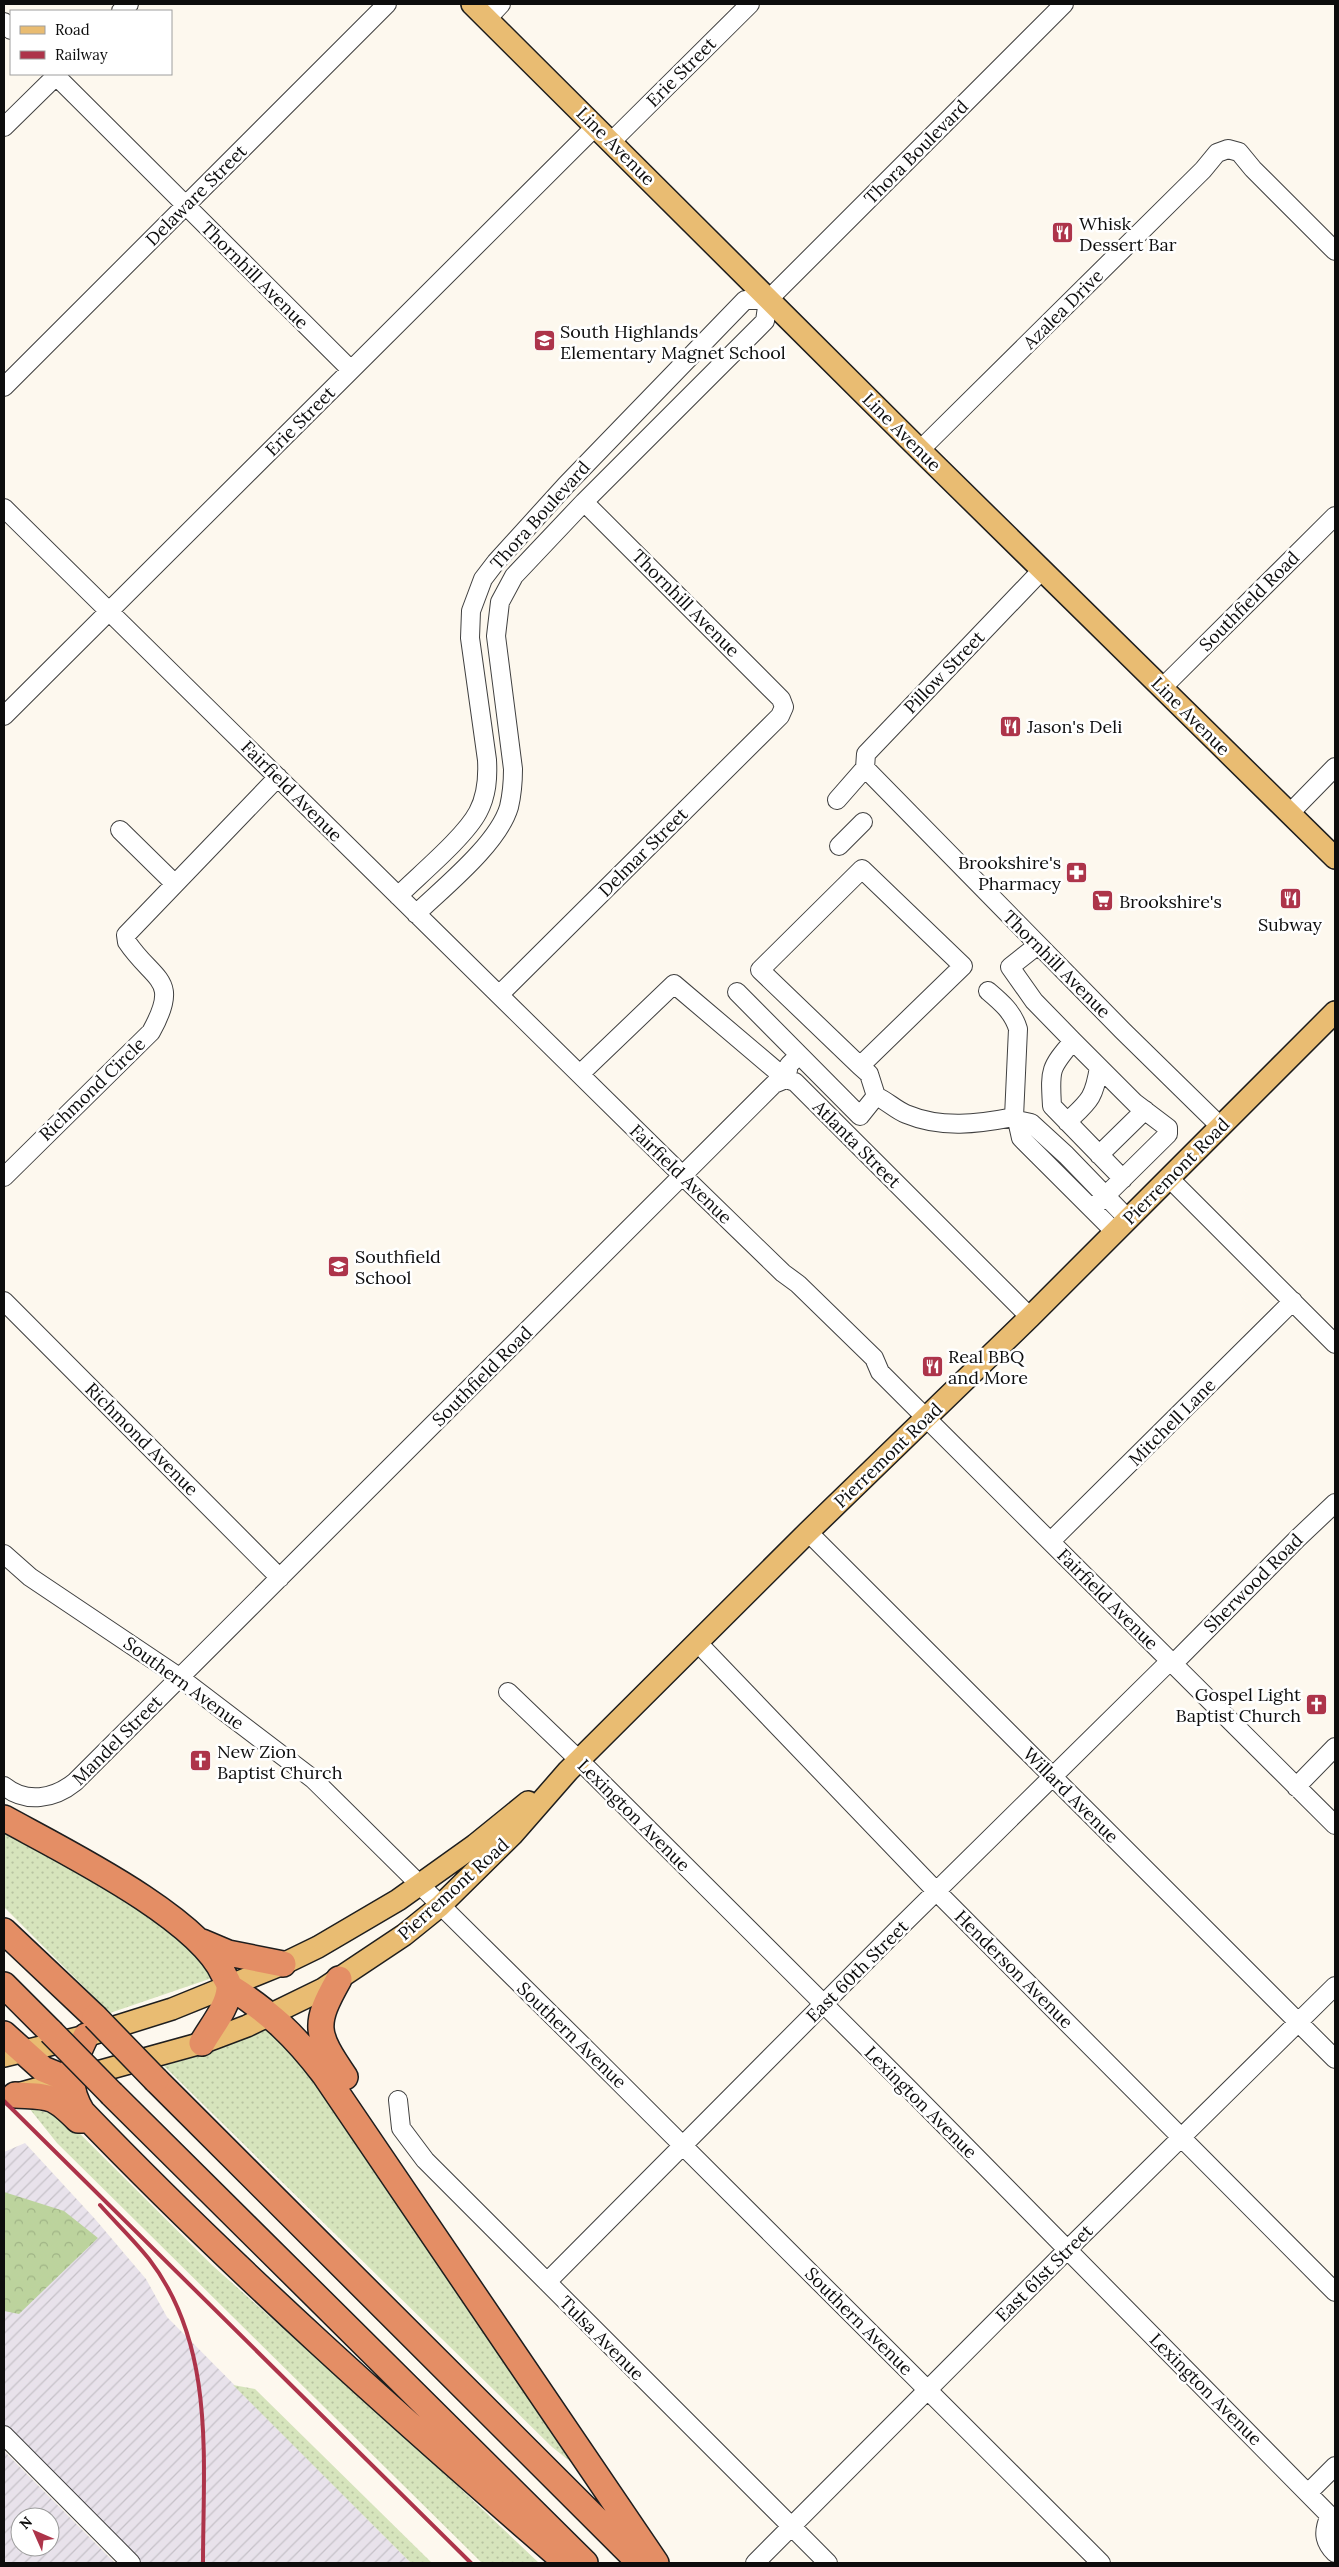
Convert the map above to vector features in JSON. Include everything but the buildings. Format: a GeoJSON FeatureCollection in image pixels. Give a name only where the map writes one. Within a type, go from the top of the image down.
{"type":"FeatureCollection","features":[{"type":"Feature","properties":{"kind":"highway"},"geometry":{"type":"LineString","coordinates":[[4,1818],[135,1892],[200,1941],[221,1966],[230,1987],[272,2015],[293,2036],[324,2074],[656,2563]]}},
{"type":"Feature","properties":{"kind":"highway"},"geometry":{"type":"LineString","coordinates":[[4,1931],[90,2026],[156,2080],[640,2563]]}},
{"type":"Feature","properties":{"kind":"highway"},"geometry":{"type":"LineString","coordinates":[[200,1941],[228,1953],[283,1964]]}},
{"type":"Feature","properties":{"kind":"highway"},"geometry":{"type":"LineString","coordinates":[[339,1979],[324,2007],[321,2032],[328,2053],[389,2141],[432,2234]]}},
{"type":"Feature","properties":{"kind":"highway"},"geometry":{"type":"LineString","coordinates":[[4,1985],[585,2563]]}},
{"type":"Feature","properties":{"kind":"highway"},"geometry":{"type":"LineString","coordinates":[[202,2043],[225,2002],[230,1987]]}},
{"type":"Feature","properties":{"kind":"highway"},"geometry":{"type":"LineString","coordinates":[[90,2026],[72,2064],[70,2080],[75,2100],[92,2122],[245,2275],[329,2353],[567,2563]]}},
{"type":"Feature","properties":{"kind":"highway"},"geometry":{"type":"LineString","coordinates":[[10,2047],[43,2069],[70,2080]]}},
{"type":"Feature","properties":{"kind":"highway"},"geometry":{"type":"LineString","coordinates":[[9,2096],[57,2100],[78,2120],[92,2122]]}},
{"type":"Feature","properties":{"kind":"main road","name":"Line Avenue"},"geometry":{"type":"LineString","coordinates":[[479,11],[612,141],[768,300],[1335,858]]}},
{"type":"Feature","properties":{"kind":"main road","name":"Pierremont Road"},"geometry":{"type":"LineString","coordinates":[[9,2096],[202,2043],[272,2015],[339,1979],[404,1935],[440,1906],[512,1835],[574,1766],[697,1642],[1030,1317],[1335,1012]]}},
{"type":"Feature","properties":{"kind":"main road","name":"Pierremont Road"},"geometry":{"type":"LineString","coordinates":[[10,2047],[90,2026],[172,2009],[283,1964],[366,1920],[420,1886],[574,1766]]}},
{"type":"Feature","properties":{"kind":"street","name":"Delaware Street"},"geometry":{"type":"LineString","coordinates":[[4,386],[387,4]]}},
{"type":"Feature","properties":{"kind":"street"},"geometry":{"type":"LineString","coordinates":[[479,11],[502,4]]}},
{"type":"Feature","properties":{"kind":"street","name":"Erie Street"},"geometry":{"type":"LineString","coordinates":[[612,141],[750,4]]}},
{"type":"Feature","properties":{"kind":"street","name":"Thora Boulevard"},"geometry":{"type":"LineString","coordinates":[[416,914],[489,842],[500,827],[508,808],[513,789],[513,769],[496,636],[500,602],[514,576],[584,502],[765,321],[768,300],[1064,4]]}},
{"type":"Feature","properties":{"kind":"street"},"geometry":{"type":"LineString","coordinates":[[4,127],[55,75]]}},
{"type":"Feature","properties":{"kind":"street","name":"Thornhill Avenue"},"geometry":{"type":"LineString","coordinates":[[57,75],[185,206],[351,370]]}},
{"type":"Feature","properties":{"kind":"street","name":"Erie Street"},"geometry":{"type":"LineString","coordinates":[[4,716],[596,126]]}},
{"type":"Feature","properties":{"kind":"street","name":"Azalea Drive"},"geometry":{"type":"LineString","coordinates":[[920,450],[1203,170],[1217,153],[1228,149],[1239,152],[1246,158],[1253,169],[1335,251]]}},
{"type":"Feature","properties":{"kind":"street","name":"Thora Boulevard"},"geometry":{"type":"LineString","coordinates":[[398,896],[468,825],[478,812],[485,796],[488,778],[487,760],[470,638],[472,611],[483,579],[496,562],[566,485],[745,300],[768,300]]}},
{"type":"Feature","properties":{"kind":"street","name":"Thornhill Avenue"},"geometry":{"type":"LineString","coordinates":[[584,502],[781,699],[784,706]]}},
{"type":"Feature","properties":{"kind":"street","name":"Fairfield Avenue"},"geometry":{"type":"LineString","coordinates":[[4,508],[783,1273],[793,1290],[854,1354],[880,1372],[1335,1826]]}},
{"type":"Feature","properties":{"kind":"street","name":"Southfield Road"},"geometry":{"type":"LineString","coordinates":[[1163,687],[1335,516]]}},
{"type":"Feature","properties":{"kind":"street","name":"Pillow Street"},"geometry":{"type":"LineString","coordinates":[[838,800],[869,773],[866,754],[1042,570]]}},
{"type":"Feature","properties":{"kind":"street","name":"Delmar Street"},"geometry":{"type":"LineString","coordinates":[[499,994],[780,716],[784,706]]}},
{"type":"Feature","properties":{"kind":"street"},"geometry":{"type":"LineString","coordinates":[[1290,813],[1335,767]]}},
{"type":"Feature","properties":{"kind":"street","name":"Thornhill Avenue"},"geometry":{"type":"LineString","coordinates":[[869,773],[1220,1126]]}},
{"type":"Feature","properties":{"kind":"street"},"geometry":{"type":"LineString","coordinates":[[120,830],[175,884],[278,777]]}},
{"type":"Feature","properties":{"kind":"street"},"geometry":{"type":"LineString","coordinates":[[839,846],[863,822]]}},
{"type":"Feature","properties":{"kind":"street"},"geometry":{"type":"LineString","coordinates":[[860,1066],[963,966],[862,869],[760,970],[860,1066],[869,1074],[876,1096],[904,1113],[930,1123],[958,1125],[1016,1118],[1031,1123],[1106,1196],[1122,1226]]}},
{"type":"Feature","properties":{"kind":"street","name":"Richmond Circle"},"geometry":{"type":"LineString","coordinates":[[4,1177],[151,1032],[164,1009],[165,993],[158,978],[130,947],[126,939],[130,930],[175,884]]}},
{"type":"Feature","properties":{"kind":"street"},"geometry":{"type":"LineString","coordinates":[[1038,945],[1010,967],[1034,1001],[1099,1067],[1145,1110],[1168,1128],[1168,1134],[1092,1209]]}},
{"type":"Feature","properties":{"kind":"street","name":"Atlanta Street"},"geometry":{"type":"LineString","coordinates":[[580,1074],[674,984],[786,1079],[795,1082],[1030,1317]]}},
{"type":"Feature","properties":{"kind":"street"},"geometry":{"type":"LineString","coordinates":[[988,991],[1004,1004],[1015,1019],[1018,1029],[1016,1118],[1021,1138],[1092,1209],[1122,1226]]}},
{"type":"Feature","properties":{"kind":"street"},"geometry":{"type":"LineString","coordinates":[[737,992],[860,1116],[876,1096]]}},
{"type":"Feature","properties":{"kind":"street"},"geometry":{"type":"LineString","coordinates":[[1073,1041],[1054,1062],[1050,1079],[1052,1106],[1124,1178]]}},
{"type":"Feature","properties":{"kind":"street"},"geometry":{"type":"LineString","coordinates":[[786,1079],[789,1065],[799,1056]]}},
{"type":"Feature","properties":{"kind":"street"},"geometry":{"type":"LineString","coordinates":[[1067,1122],[1091,1099],[1096,1089],[1099,1067]]}},
{"type":"Feature","properties":{"kind":"street","name":"Southfield Road"},"geometry":{"type":"LineString","coordinates":[[179,1677],[774,1084],[786,1079]]}},
{"type":"Feature","properties":{"kind":"street"},"geometry":{"type":"LineString","coordinates":[[1099,1155],[1145,1110]]}},
{"type":"Feature","properties":{"kind":"street"},"geometry":{"type":"LineString","coordinates":[[1169,1178],[1335,1344]]}},
{"type":"Feature","properties":{"kind":"street","name":"Richmond Avenue"},"geometry":{"type":"LineString","coordinates":[[4,1301],[280,1578]]}},
{"type":"Feature","properties":{"kind":"street","name":"Mitchell Lane"},"geometry":{"type":"LineString","coordinates":[[1050,1542],[1292,1301]]}},
{"type":"Feature","properties":{"kind":"street","name":"Sherwood Road"},"geometry":{"type":"LineString","coordinates":[[1171,1663],[1335,1503]]}},
{"type":"Feature","properties":{"kind":"street","name":"Willard Avenue"},"geometry":{"type":"LineString","coordinates":[[808,1532],[1335,2059]]}},
{"type":"Feature","properties":{"kind":"street","name":"Southern Avenue"},"geometry":{"type":"LineString","coordinates":[[4,1554],[30,1577],[179,1677],[313,1780],[684,2146],[1100,2563]]}},
{"type":"Feature","properties":{"kind":"street","name":"Henderson Avenue"},"geometry":{"type":"LineString","coordinates":[[697,1642],[936,1891],[1335,2292]]}},
{"type":"Feature","properties":{"kind":"street","name":"East 60th Street"},"geometry":{"type":"LineString","coordinates":[[546,2282],[684,2146],[936,1891],[1171,1663]]}},
{"type":"Feature","properties":{"kind":"street","name":"Mandel Street"},"geometry":{"type":"LineString","coordinates":[[4,1786],[15,1793],[28,1797],[50,1796],[60,1793],[75,1782],[179,1677]]}},
{"type":"Feature","properties":{"kind":"street","name":"Lexington Avenue"},"geometry":{"type":"LineString","coordinates":[[508,1692],[574,1766],[824,2005],[1333,2518],[1324,2535],[1325,2542],[1335,2553]]}},
{"type":"Feature","properties":{"kind":"street"},"geometry":{"type":"LineString","coordinates":[[1296,1787],[1335,1747]]}},
{"type":"Feature","properties":{"kind":"street","name":"East 61st Street"},"geometry":{"type":"LineString","coordinates":[[755,2563],[1067,2250],[1335,1986]]}},
{"type":"Feature","properties":{"kind":"street","name":"Tulsa Avenue"},"geometry":{"type":"LineString","coordinates":[[398,2100],[402,2128],[419,2153],[828,2563]]}},
{"type":"Feature","properties":{"kind":"street"},"geometry":{"type":"LineString","coordinates":[[4,2435],[131,2563]]}},
{"type":"Feature","properties":{"kind":"street"},"geometry":{"type":"LineString","coordinates":[[1308,2492],[1335,2466]]}},
{"type":"Feature","properties":{"kind":"shaded area"},"geometry":{"type":"Polygon","coordinates":[[[25,2143],[95,2219],[146,2279],[167,2317],[411,2563],[140,2563],[4,2426],[4,2152],[25,2143]]]}},
{"type":"Feature","properties":{"kind":"shaded area"},"geometry":{"type":"Polygon","coordinates":[[[4,2451],[60,2507],[10,2507],[10,2557],[60,2557],[60,2508],[115,2563],[4,2563],[4,2451]]]}},
{"type":"Feature","properties":{"kind":"green space"},"geometry":{"type":"Polygon","coordinates":[[[4,1826],[34,1842],[190,1941],[215,1977],[110,2013],[4,1907],[4,1826]]]}},
{"type":"Feature","properties":{"kind":"green space"},"geometry":{"type":"Polygon","coordinates":[[[275,2026],[305,2060],[576,2466],[552,2447],[164,2066],[215,2051],[275,2026]]]}},
{"type":"Feature","properties":{"kind":"green space"},"geometry":{"type":"Polygon","coordinates":[[[29,2108],[62,2116],[213,2266],[425,2455],[539,2563],[482,2563],[57,2143],[29,2108]]]}},
{"type":"Feature","properties":{"kind":"green space"},"geometry":{"type":"Polygon","coordinates":[[[4,2192],[64,2211],[98,2238],[19,2314],[4,2311],[4,2192]]]}},
{"type":"Feature","properties":{"kind":"green space"},"geometry":{"type":"Polygon","coordinates":[[[233,2385],[255,2389],[432,2563],[411,2563],[233,2385]]]}},
{"type":"Feature","properties":{"kind":"railway"},"geometry":{"type":"LineString","coordinates":[[4,2101],[471,2563]]}},
{"type":"Feature","properties":{"kind":"railway"},"geometry":{"type":"LineString","coordinates":[[100,2205],[149,2259],[171,2293],[186,2329],[196,2366],[204,2444],[203,2563]]}},
{"type":"Feature","properties":{"kind":"place","name":"Whisk Dessert Bar"},"geometry":{"type":"Point","coordinates":[1063,233]}},
{"type":"Feature","properties":{"kind":"place","name":"South Highlands Elementary Magnet School"},"geometry":{"type":"Point","coordinates":[544,341]}},
{"type":"Feature","properties":{"kind":"place","name":"Jason's Deli"},"geometry":{"type":"Point","coordinates":[1011,726]}},
{"type":"Feature","properties":{"kind":"place","name":"Brookshire's Pharmacy"},"geometry":{"type":"Point","coordinates":[1077,872]}},
{"type":"Feature","properties":{"kind":"place","name":"Subway"},"geometry":{"type":"Point","coordinates":[1290,899]}},
{"type":"Feature","properties":{"kind":"place","name":"Brookshire's"},"geometry":{"type":"Point","coordinates":[1103,901]}},
{"type":"Feature","properties":{"kind":"place","name":"Southfield School"},"geometry":{"type":"Point","coordinates":[339,1266]}},
{"type":"Feature","properties":{"kind":"place","name":"Real BBQ and More"},"geometry":{"type":"Point","coordinates":[932,1366]}},
{"type":"Feature","properties":{"kind":"place","name":"Gospel Light Baptist Church"},"geometry":{"type":"Point","coordinates":[1317,1704]}},
{"type":"Feature","properties":{"kind":"place","name":"New Zion Baptist Church"},"geometry":{"type":"Point","coordinates":[201,1761]}}]}
